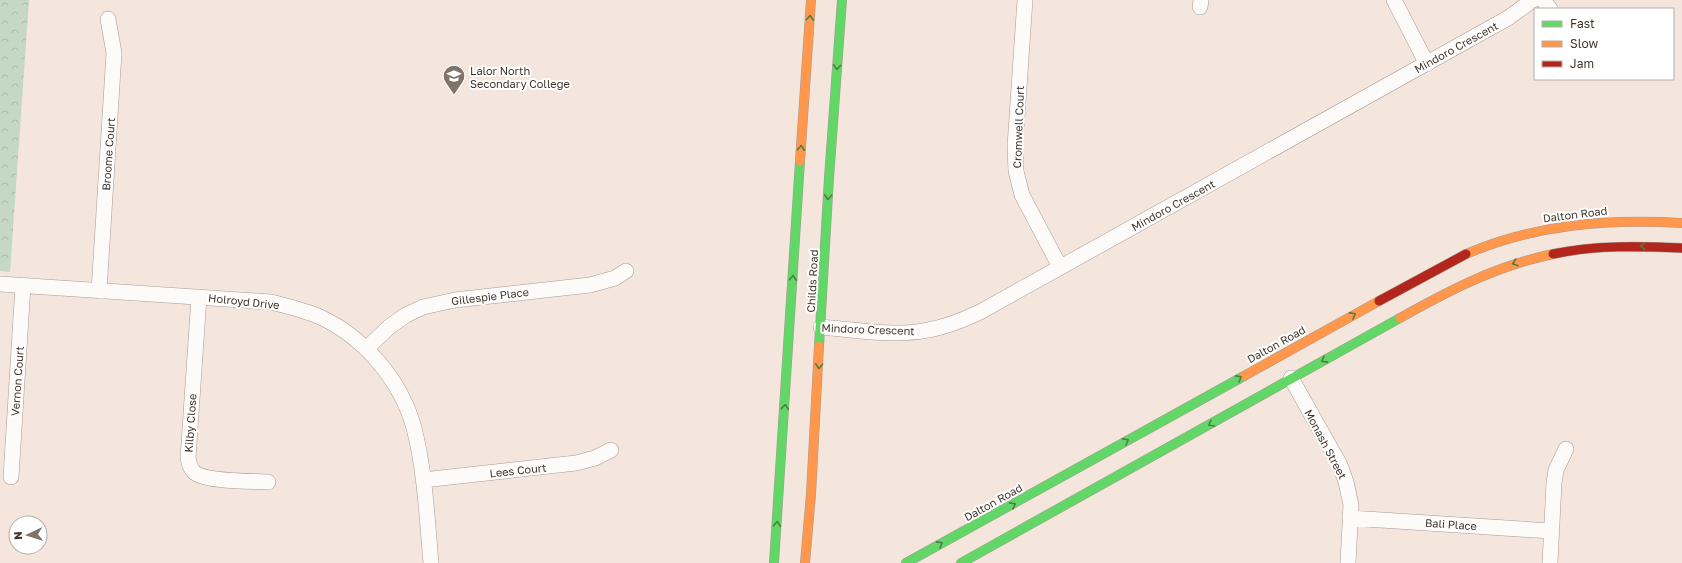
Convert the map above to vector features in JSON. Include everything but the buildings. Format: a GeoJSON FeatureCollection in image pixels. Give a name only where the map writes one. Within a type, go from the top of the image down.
{"type":"FeatureCollection","features":[{"type":"Feature","properties":{"kind":"main road","name":"Childs Road"},"geometry":{"type":"LineString","coordinates":[[774,563],[794,326],[811,0]]}},
{"type":"Feature","properties":{"kind":"main road","name":"Childs Road"},"geometry":{"type":"LineString","coordinates":[[805,563],[811,494],[817,327],[842,0]]}},
{"type":"Feature","properties":{"kind":"main road","name":"Dalton Road"},"geometry":{"type":"LineString","coordinates":[[906,563],[1453,260],[1512,237],[1562,226],[1602,221],[1636,220],[1682,223]]}},
{"type":"Feature","properties":{"kind":"main road"},"geometry":{"type":"LineString","coordinates":[[961,563],[1288,373],[1446,292],[1490,272],[1544,255],[1593,247],[1620,246],[1682,248]]}},
{"type":"Feature","properties":{"kind":"main road","name":"Monash Street"},"geometry":{"type":"LineString","coordinates":[[1278,356],[1288,373]]}},
{"type":"Feature","properties":{"kind":"main road"},"geometry":{"type":"LineString","coordinates":[[811,494],[817,541]]}},
{"type":"Feature","properties":{"kind":"street","name":"Cromwell Court"},"geometry":{"type":"LineString","coordinates":[[1025,0],[1015,146],[1016,171],[1022,195],[1060,267]]}},
{"type":"Feature","properties":{"kind":"street"},"geometry":{"type":"LineString","coordinates":[[1394,0],[1427,64]]}},
{"type":"Feature","properties":{"kind":"street","name":"Mindoro Crescent"},"geometry":{"type":"LineString","coordinates":[[817,327],[892,332],[920,331],[942,327],[962,321],[1427,64],[1508,18],[1533,0]]}},
{"type":"Feature","properties":{"kind":"street"},"geometry":{"type":"LineString","coordinates":[[1542,0],[1549,8]]}},
{"type":"Feature","properties":{"kind":"street","name":"Broome Court"},"geometry":{"type":"LineString","coordinates":[[99,291],[114,53],[108,19]]}},
{"type":"Feature","properties":{"kind":"street","name":"Gillespie Place"},"geometry":{"type":"LineString","coordinates":[[366,349],[388,327],[406,314],[423,307],[454,300],[590,285],[615,278],[626,271]]}},
{"type":"Feature","properties":{"kind":"street","name":"Holroyd Drive"},"geometry":{"type":"LineString","coordinates":[[0,284],[271,302],[295,308],[319,317],[340,329],[366,349],[381,365],[396,385],[406,405],[414,427],[423,480],[431,563]]}},
{"type":"Feature","properties":{"kind":"street","name":"Vernon Court"},"geometry":{"type":"LineString","coordinates":[[11,477],[23,285]]}},
{"type":"Feature","properties":{"kind":"street","name":"Kilby Close"},"geometry":{"type":"LineString","coordinates":[[199,297],[188,458],[190,467],[195,473],[211,478],[268,482]]}},
{"type":"Feature","properties":{"kind":"street","name":"Monash Street"},"geometry":{"type":"LineString","coordinates":[[1288,373],[1340,465],[1350,493],[1348,563]]}},
{"type":"Feature","properties":{"kind":"street"},"geometry":{"type":"LineString","coordinates":[[1550,563],[1554,483],[1558,465],[1566,449]]}},
{"type":"Feature","properties":{"kind":"street","name":"Lees Court"},"geometry":{"type":"LineString","coordinates":[[423,480],[576,463],[595,458],[611,450]]}},
{"type":"Feature","properties":{"kind":"street","name":"Bali Place"},"geometry":{"type":"LineString","coordinates":[[1350,518],[1551,531]]}},
{"type":"Feature","properties":{"kind":"green space"},"geometry":{"type":"Polygon","coordinates":[[[0,0],[29,0],[10,272],[0,271],[0,0]]]}},
{"type":"Feature","properties":{"kind":"traffic: fast"},"geometry":{"type":"LineString","coordinates":[[819,346],[842,0]]}},
{"type":"Feature","properties":{"kind":"traffic: fast"},"geometry":{"type":"LineString","coordinates":[[774,563],[800,161]]}},
{"type":"Feature","properties":{"kind":"traffic: fast"},"geometry":{"type":"LineString","coordinates":[[961,563],[1400,318]]}},
{"type":"Feature","properties":{"kind":"traffic: fast"},"geometry":{"type":"LineString","coordinates":[[906,563],[1244,376]]}},
{"type":"Feature","properties":{"kind":"traffic: slow"},"geometry":{"type":"LineString","coordinates":[[800,161],[811,0]]}},
{"type":"Feature","properties":{"kind":"traffic: slow"},"geometry":{"type":"LineString","coordinates":[[1466,254],[1519,236],[1572,226],[1626,222],[1682,223]]}},
{"type":"Feature","properties":{"kind":"traffic: slow"},"geometry":{"type":"LineString","coordinates":[[1400,318],[1455,289],[1493,272],[1512,265],[1553,254]]}},
{"type":"Feature","properties":{"kind":"traffic: slow"},"geometry":{"type":"LineString","coordinates":[[1244,376],[1379,301]]}},
{"type":"Feature","properties":{"kind":"traffic: slow"},"geometry":{"type":"LineString","coordinates":[[805,563],[811,494],[819,346]]}},
{"type":"Feature","properties":{"kind":"traffic: jam"},"geometry":{"type":"LineString","coordinates":[[1553,254],[1601,248],[1682,248]]}},
{"type":"Feature","properties":{"kind":"traffic: jam"},"geometry":{"type":"LineString","coordinates":[[1379,301],[1466,254]]}},
{"type":"Feature","properties":{"kind":"place","name":"Lalor North Secondary College"},"geometry":{"type":"Point","coordinates":[454,96]}}]}
